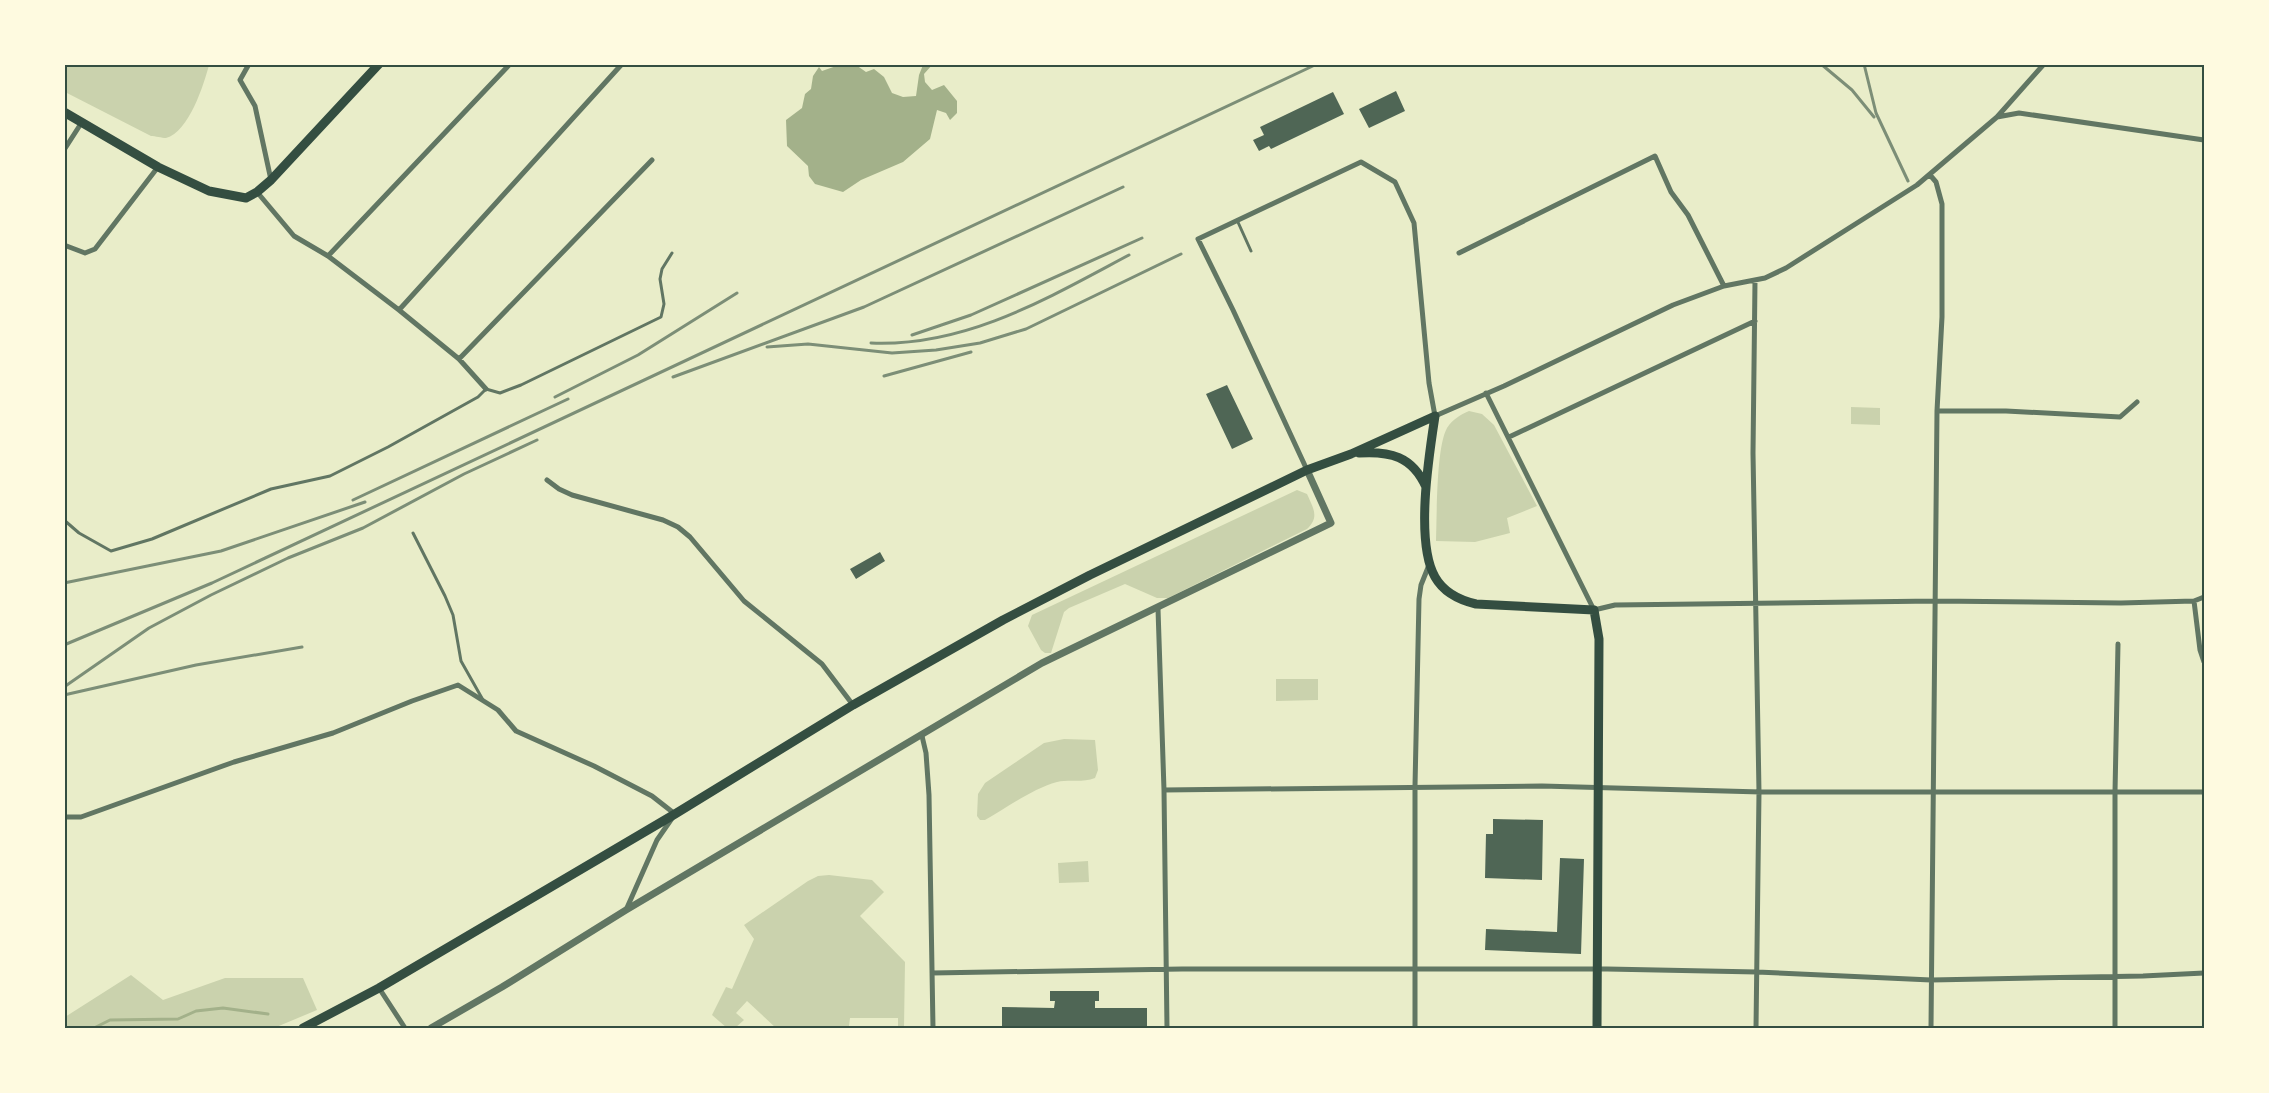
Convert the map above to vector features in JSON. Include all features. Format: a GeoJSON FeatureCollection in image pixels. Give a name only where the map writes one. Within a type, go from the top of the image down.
{"type":"FeatureCollection","features":[{"type":"Feature","properties":{"kind":"main road"},"geometry":{"type":"LineString","coordinates":[[64,112],[158,167],[209,191],[246,198],[271,180],[379,64]]}},
{"type":"Feature","properties":{"kind":"main road"},"geometry":{"type":"LineString","coordinates":[[303,1029],[379,988],[675,814],[853,705],[1043,598],[1307,470],[1351,454],[1435,416]]}},
{"type":"Feature","properties":{"kind":"main road"},"geometry":{"type":"LineString","coordinates":[[1435,416],[1425,524],[1429,565],[1435,579],[1444,590],[1461,601],[1476,604],[1594,610],[1599,639],[1597,1029]]}},
{"type":"Feature","properties":{"kind":"main road"},"geometry":{"type":"LineString","coordinates":[[1351,454],[1378,452],[1402,458],[1418,471],[1427,488]]}},
{"type":"Feature","properties":{"kind":"street"},"geometry":{"type":"LineString","coordinates":[[249,64],[240,80],[255,106],[271,180]]}},
{"type":"Feature","properties":{"kind":"street"},"geometry":{"type":"LineString","coordinates":[[328,255],[510,64]]}},
{"type":"Feature","properties":{"kind":"street"},"geometry":{"type":"LineString","coordinates":[[399,310],[622,64]]}},
{"type":"Feature","properties":{"kind":"street"},"geometry":{"type":"LineString","coordinates":[[431,1029],[626,910],[1042,663],[1158,609],[1331,523],[1198,239],[1361,162],[1395,182],[1414,224],[1429,383],[1435,416],[1673,305],[1724,286],[1755,281],[1786,268],[1819,249],[1930,175],[1997,117],[2044,64]]}},
{"type":"Feature","properties":{"kind":"street"},"geometry":{"type":"LineString","coordinates":[[1997,117],[2019,113],[2205,140]]}},
{"type":"Feature","properties":{"kind":"street"},"geometry":{"type":"LineString","coordinates":[[64,150],[82,122]]}},
{"type":"Feature","properties":{"kind":"street"},"geometry":{"type":"LineString","coordinates":[[1459,253],[1655,156],[1671,192],[1688,215],[1724,286]]}},
{"type":"Feature","properties":{"kind":"street"},"geometry":{"type":"LineString","coordinates":[[459,359],[652,160]]}},
{"type":"Feature","properties":{"kind":"street"},"geometry":{"type":"LineString","coordinates":[[64,245],[85,253],[94,249],[158,167]]}},
{"type":"Feature","properties":{"kind":"street"},"geometry":{"type":"LineString","coordinates":[[1930,175],[1935,182],[1942,204],[1942,317],[1937,411],[1931,1029]]}},
{"type":"Feature","properties":{"kind":"street"},"geometry":{"type":"LineString","coordinates":[[257,192],[294,236],[328,255],[399,310],[459,359],[486,389]]}},
{"type":"Feature","properties":{"kind":"street"},"geometry":{"type":"LineString","coordinates":[[1755,281],[1753,453],[1758,792],[1756,1029]]}},
{"type":"Feature","properties":{"kind":"street"},"geometry":{"type":"LineString","coordinates":[[1509,437],[1755,321]]}},
{"type":"Feature","properties":{"kind":"street"},"geometry":{"type":"LineString","coordinates":[[1486,393],[1594,610],[1615,605],[1935,601],[2121,603],[2194,600],[2205,597]]}},
{"type":"Feature","properties":{"kind":"street"},"geometry":{"type":"LineString","coordinates":[[1937,411],[2006,411],[2120,417],[2137,402]]}},
{"type":"Feature","properties":{"kind":"street"},"geometry":{"type":"LineString","coordinates":[[547,480],[572,495],[663,520],[678,527],[690,537],[744,601],[822,664],[853,705]]}},
{"type":"Feature","properties":{"kind":"street"},"geometry":{"type":"LineString","coordinates":[[1415,1029],[1415,786],[1419,599],[1421,585],[1429,565]]}},
{"type":"Feature","properties":{"kind":"street"},"geometry":{"type":"LineString","coordinates":[[2194,600],[2200,650],[2205,662]]}},
{"type":"Feature","properties":{"kind":"street"},"geometry":{"type":"LineString","coordinates":[[1158,609],[1164,790],[1167,1029]]}},
{"type":"Feature","properties":{"kind":"street"},"geometry":{"type":"LineString","coordinates":[[2115,1029],[2115,792],[2118,644]]}},
{"type":"Feature","properties":{"kind":"street"},"geometry":{"type":"LineString","coordinates":[[64,817],[81,817],[234,762],[333,733],[412,700],[458,685],[498,711],[516,731],[604,771],[652,796],[675,814],[657,840],[626,910]]}},
{"type":"Feature","properties":{"kind":"street"},"geometry":{"type":"LineString","coordinates":[[922,736],[926,753],[929,795],[933,1029]]}},
{"type":"Feature","properties":{"kind":"street"},"geometry":{"type":"LineString","coordinates":[[1164,790],[1415,786],[1598,787],[1933,794],[2205,792]]}},
{"type":"Feature","properties":{"kind":"street"},"geometry":{"type":"LineString","coordinates":[[932,973],[1167,969],[1597,969],[1757,972],[1931,980],[2205,973]]}},
{"type":"Feature","properties":{"kind":"street"},"geometry":{"type":"LineString","coordinates":[[379,988],[405,1029]]}},
{"type":"Feature","properties":{"kind":"lane"},"geometry":{"type":"LineString","coordinates":[[1237,220],[1251,250]]}},
{"type":"Feature","properties":{"kind":"lane"},"geometry":{"type":"LineString","coordinates":[[64,520],[79,533],[111,551],[152,539],[271,489],[330,476],[478,397],[486,389],[500,393],[520,385],[661,317],[664,304],[660,279],[662,269],[672,253]]}},
{"type":"Feature","properties":{"kind":"lane"},"geometry":{"type":"LineString","coordinates":[[413,532],[453,615],[461,661],[483,701]]}},
{"type":"Feature","properties":{"kind":"shaded area"},"geometry":{"type":"Polygon","coordinates":[[[842,64],[856,65],[866,72],[874,69],[884,77],[892,93],[903,97],[916,96],[923,65],[932,65],[924,74],[925,82],[932,90],[944,85],[957,101],[957,113],[950,120],[946,113],[937,110],[930,139],[903,162],[861,180],[843,192],[815,184],[809,176],[808,166],[787,146],[786,120],[802,108],[805,94],[811,89],[813,76],[819,67],[822,71],[842,64]]]}},
{"type":"Feature","properties":{"kind":"shaded area"},"geometry":{"type":"Polygon","coordinates":[[[64,65],[209,65],[199,95],[188,117],[182,127],[166,138],[151,136],[65,92],[64,65]]]}},
{"type":"Feature","properties":{"kind":"shaded area"},"geometry":{"type":"Polygon","coordinates":[[[1851,407],[1880,408],[1880,425],[1851,424],[1851,407]]]}},
{"type":"Feature","properties":{"kind":"shaded area"},"geometry":{"type":"Polygon","coordinates":[[[1469,411],[1482,414],[1494,425],[1537,506],[1507,518],[1510,533],[1475,542],[1436,541],[1438,482],[1443,438],[1452,422],[1469,411]]]}},
{"type":"Feature","properties":{"kind":"shaded area"},"geometry":{"type":"Polygon","coordinates":[[[1297,490],[1307,494],[1313,508],[1313,520],[1307,529],[1168,598],[1157,598],[1125,584],[1069,608],[1064,612],[1051,653],[1041,650],[1028,626],[1032,615],[1297,490]]]}},
{"type":"Feature","properties":{"kind":"shaded area"},"geometry":{"type":"Polygon","coordinates":[[[1276,679],[1318,679],[1318,700],[1276,701],[1276,679]]]}},
{"type":"Feature","properties":{"kind":"shaded area"},"geometry":{"type":"Polygon","coordinates":[[[1064,739],[1095,740],[1098,770],[1095,778],[1062,781],[1048,785],[985,820],[980,820],[977,816],[978,794],[985,783],[1044,743],[1064,739]]]}},
{"type":"Feature","properties":{"kind":"shaded area"},"geometry":{"type":"Polygon","coordinates":[[[1088,861],[1089,882],[1059,883],[1058,863],[1088,861]]]}},
{"type":"Feature","properties":{"kind":"shaded area"},"geometry":{"type":"Polygon","coordinates":[[[829,875],[872,880],[884,892],[860,916],[905,962],[904,1028],[898,1028],[898,1018],[850,1018],[849,1026],[776,1028],[747,1001],[736,1013],[744,1020],[735,1028],[727,1028],[712,1015],[726,987],[732,989],[754,939],[744,925],[808,881],[818,876],[829,875]]]}},
{"type":"Feature","properties":{"kind":"shaded area"},"geometry":{"type":"Polygon","coordinates":[[[131,975],[163,1000],[225,978],[303,978],[317,1010],[274,1028],[65,1028],[65,1017],[131,975]]]}},
{"type":"Feature","properties":{"kind":"building"},"geometry":{"type":"Polygon","coordinates":[[[1396,91],[1405,111],[1369,128],[1359,109],[1396,91]]]}},
{"type":"Feature","properties":{"kind":"building"},"geometry":{"type":"Polygon","coordinates":[[[1333,92],[1344,114],[1271,149],[1269,146],[1259,151],[1253,140],[1264,135],[1260,127],[1333,92]]]}},
{"type":"Feature","properties":{"kind":"building"},"geometry":{"type":"Polygon","coordinates":[[[1227,385],[1253,439],[1232,449],[1206,394],[1227,385]]]}},
{"type":"Feature","properties":{"kind":"building"},"geometry":{"type":"Polygon","coordinates":[[[880,552],[885,561],[856,579],[850,569],[880,552]]]}},
{"type":"Feature","properties":{"kind":"building"},"geometry":{"type":"Polygon","coordinates":[[[1493,819],[1543,820],[1542,880],[1485,878],[1486,834],[1493,834],[1493,819]]]}},
{"type":"Feature","properties":{"kind":"building"},"geometry":{"type":"Polygon","coordinates":[[[1560,858],[1584,859],[1581,954],[1485,950],[1486,929],[1557,932],[1560,858]]]}},
{"type":"Feature","properties":{"kind":"building"},"geometry":{"type":"Polygon","coordinates":[[[1050,991],[1099,991],[1099,1001],[1095,1001],[1095,1008],[1147,1008],[1147,1028],[1002,1028],[1002,1007],[1054,1008],[1055,1001],[1050,1001],[1050,991]]]}},
{"type":"Feature","properties":{"kind":"waterway"},"geometry":{"type":"LineString","coordinates":[[94,1028],[110,1020],[178,1019],[196,1011],[223,1008],[268,1014]]}},
{"type":"Feature","properties":{"kind":"railway"},"geometry":{"type":"LineString","coordinates":[[64,645],[212,583],[1317,64]]}},
{"type":"Feature","properties":{"kind":"railway"},"geometry":{"type":"LineString","coordinates":[[1821,64],[1852,90],[1874,117]]}},
{"type":"Feature","properties":{"kind":"railway"},"geometry":{"type":"LineString","coordinates":[[1864,64],[1876,113],[1908,181]]}},
{"type":"Feature","properties":{"kind":"railway"},"geometry":{"type":"LineString","coordinates":[[673,377],[864,307],[1123,187]]}},
{"type":"Feature","properties":{"kind":"railway"},"geometry":{"type":"LineString","coordinates":[[912,335],[971,315],[1142,238]]}},
{"type":"Feature","properties":{"kind":"railway"},"geometry":{"type":"LineString","coordinates":[[767,347],[808,344],[892,353],[936,350],[980,343],[1026,329],[1181,254]]}},
{"type":"Feature","properties":{"kind":"railway"},"geometry":{"type":"LineString","coordinates":[[871,343],[906,342],[940,337],[973,328],[1037,303],[1129,255]]}},
{"type":"Feature","properties":{"kind":"railway"},"geometry":{"type":"LineString","coordinates":[[555,397],[638,355],[737,293]]}},
{"type":"Feature","properties":{"kind":"railway"},"geometry":{"type":"LineString","coordinates":[[884,376],[971,352]]}},
{"type":"Feature","properties":{"kind":"railway"},"geometry":{"type":"LineString","coordinates":[[353,500],[568,399]]}},
{"type":"Feature","properties":{"kind":"railway"},"geometry":{"type":"LineString","coordinates":[[64,687],[149,628],[211,595],[288,558],[363,528],[464,474],[537,440]]}},
{"type":"Feature","properties":{"kind":"railway"},"geometry":{"type":"LineString","coordinates":[[64,583],[221,551],[365,502]]}},
{"type":"Feature","properties":{"kind":"railway"},"geometry":{"type":"LineString","coordinates":[[64,695],[196,665],[302,647]]}}]}
